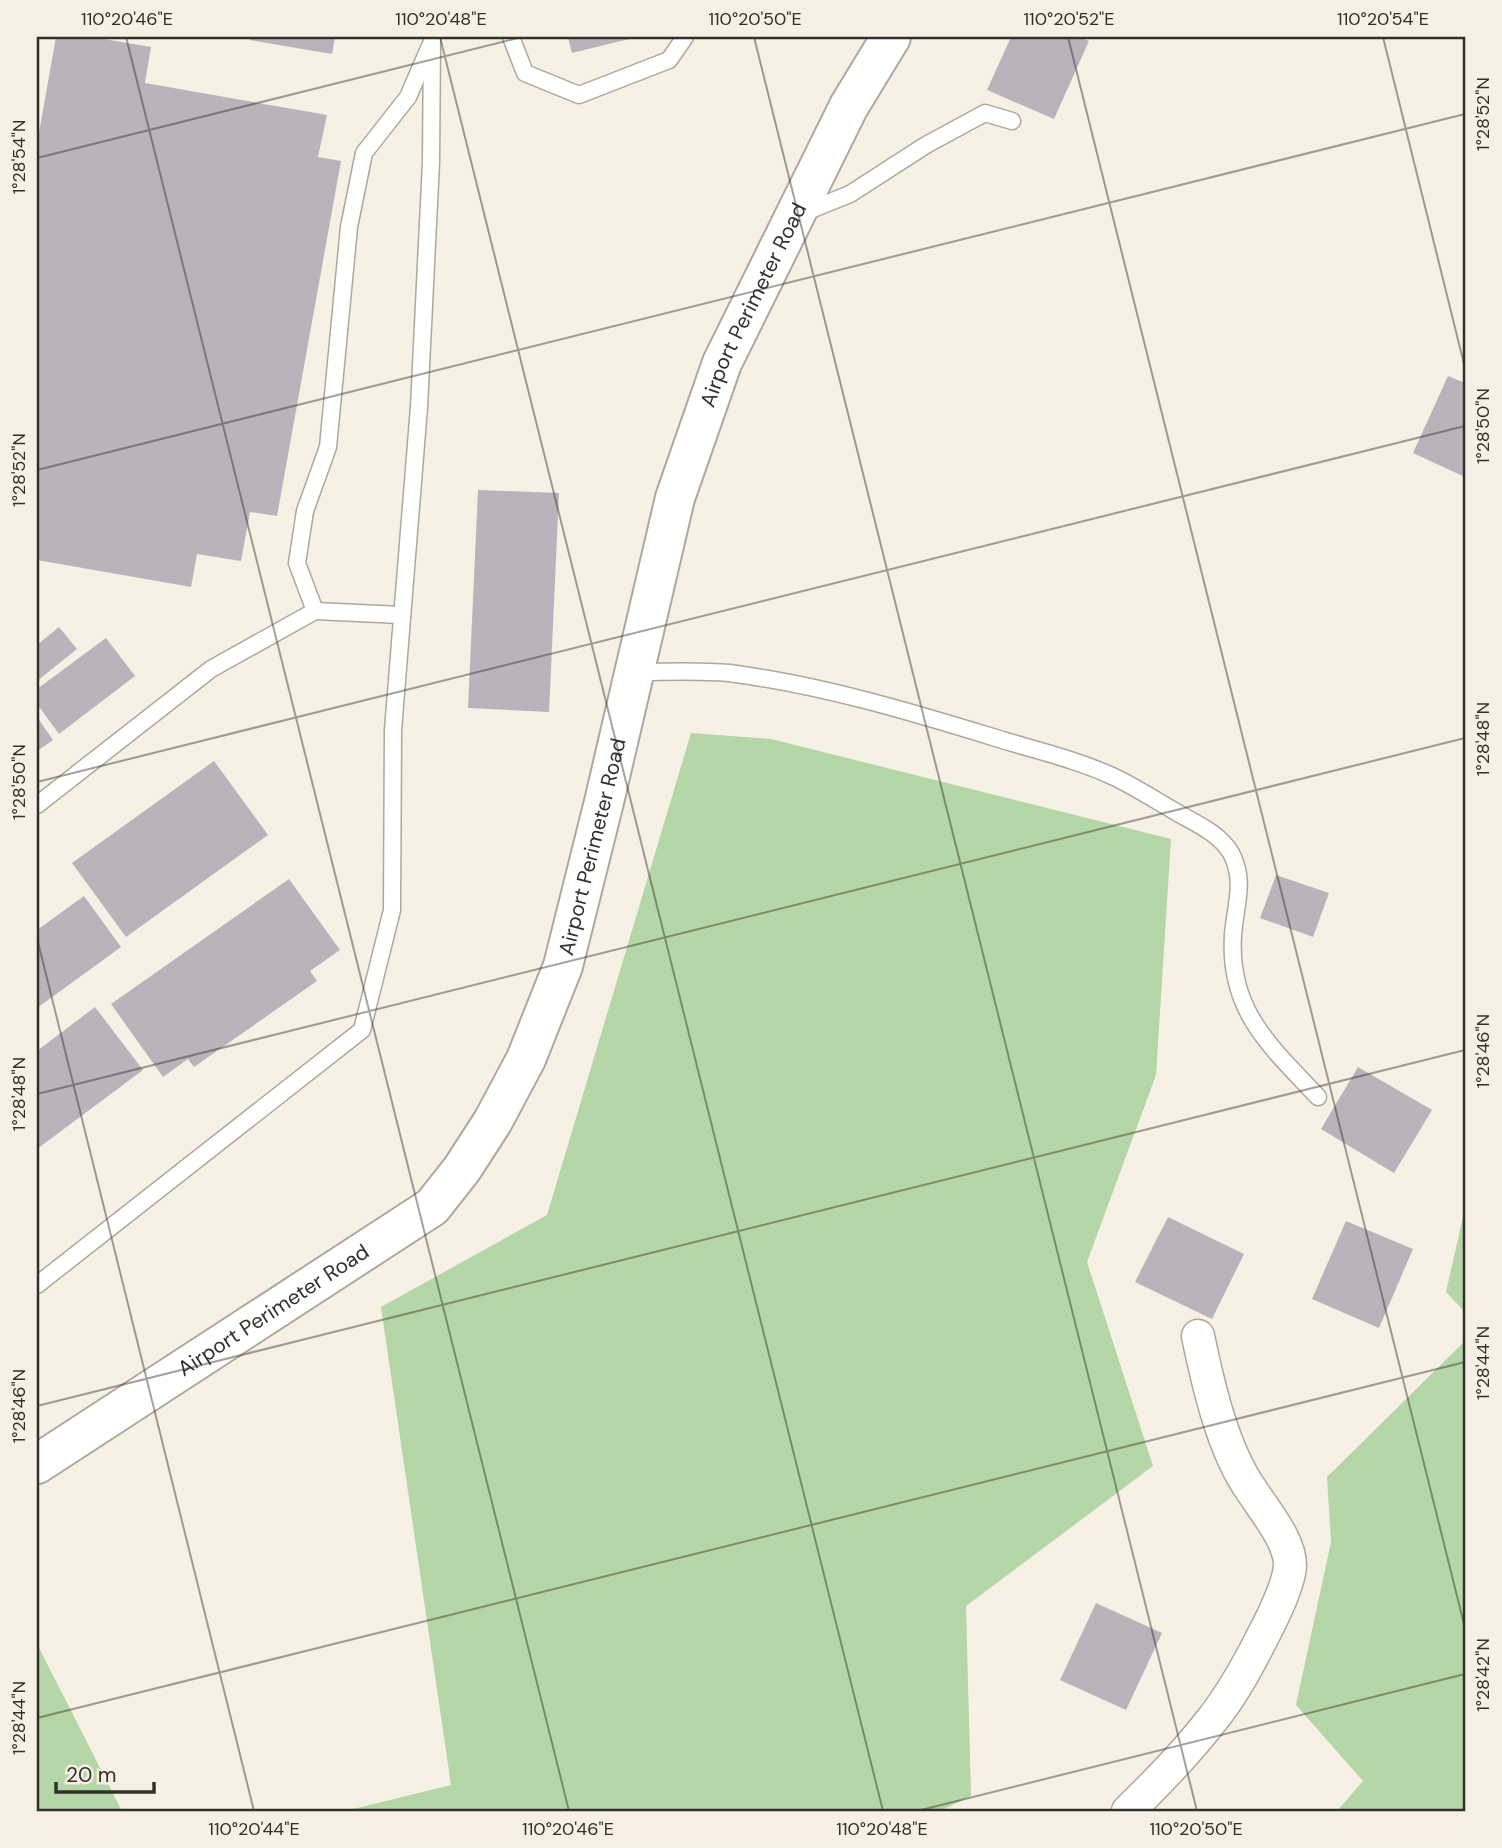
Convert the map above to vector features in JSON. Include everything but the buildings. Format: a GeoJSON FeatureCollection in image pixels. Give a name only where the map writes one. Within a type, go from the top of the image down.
{"type":"FeatureCollection","features":[{"type":"Feature","properties":{"kind":"street","name":"Airport Perimeter Road"},"geometry":{"type":"LineString","coordinates":[[37,1464],[432,1207],[462,1169],[493,1121],[526,1059],[563,966],[679,485],[722,363],[849,106],[891,37]]}},
{"type":"Feature","properties":{"kind":"street"},"geometry":{"type":"LineString","coordinates":[[1128,1811],[1212,1721],[1246,1670],[1277,1609],[1290,1565],[1284,1544],[1274,1524],[1247,1485],[1223,1430],[1207,1379],[1198,1336]]}},
{"type":"Feature","properties":{"kind":"lane"},"geometry":{"type":"LineString","coordinates":[[511,37],[524,73],[579,95],[669,60],[685,37]]}},
{"type":"Feature","properties":{"kind":"lane"},"geometry":{"type":"LineString","coordinates":[[315,611],[297,563],[305,511],[328,447],[349,228],[364,153],[408,97],[432,38]]}},
{"type":"Feature","properties":{"kind":"lane"},"geometry":{"type":"LineString","coordinates":[[37,1285],[362,1030],[392,909],[393,730],[419,407],[432,162],[432,38]]}},
{"type":"Feature","properties":{"kind":"lane"},"geometry":{"type":"LineString","coordinates":[[795,216],[850,194],[926,145],[985,113],[1012,121]]}},
{"type":"Feature","properties":{"kind":"lane"},"geometry":{"type":"LineString","coordinates":[[37,805],[211,669],[315,611],[401,615]]}},
{"type":"Feature","properties":{"kind":"lane"},"geometry":{"type":"LineString","coordinates":[[634,672],[727,673],[843,693],[886,704],[1112,776],[1213,834],[1230,851],[1241,890],[1233,934],[1233,961],[1235,980],[1246,1010],[1264,1039],[1318,1097]]}},
{"type":"Feature","properties":{"kind":"green space"},"geometry":{"type":"Polygon","coordinates":[[[691,733],[771,739],[1171,839],[1156,1075],[1087,1262],[1153,1466],[966,1606],[971,1796],[940,1811],[345,1811],[451,1785],[381,1307],[547,1215],[691,733]]]}},
{"type":"Feature","properties":{"kind":"green space"},"geometry":{"type":"Polygon","coordinates":[[[1465,1217],[1465,1312],[1446,1292],[1465,1217]]]}},
{"type":"Feature","properties":{"kind":"green space"},"geometry":{"type":"Polygon","coordinates":[[[1465,1341],[1465,1811],[1337,1811],[1363,1781],[1296,1705],[1331,1542],[1327,1477],[1465,1341]]]}},
{"type":"Feature","properties":{"kind":"green space"},"geometry":{"type":"Polygon","coordinates":[[[37,1644],[122,1811],[37,1811],[37,1644]]]}}]}
